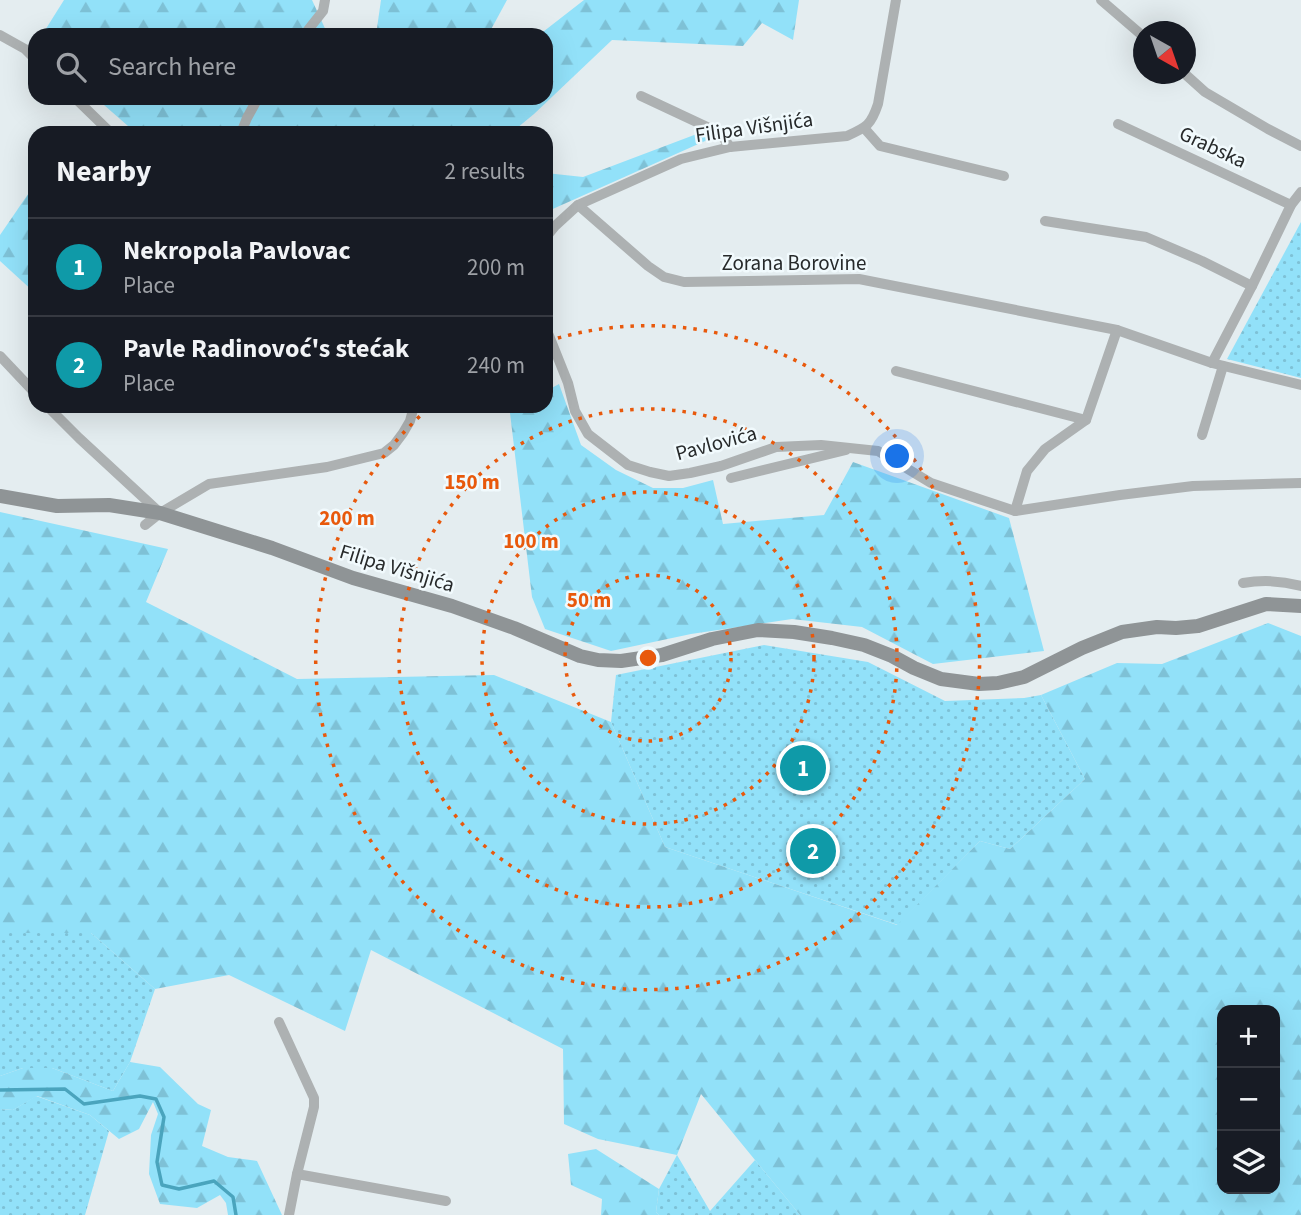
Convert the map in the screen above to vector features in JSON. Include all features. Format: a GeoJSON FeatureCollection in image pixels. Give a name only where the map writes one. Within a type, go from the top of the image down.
{"type":"FeatureCollection","features":[{"type":"Feature","properties":{"kind":"main road","name":"Filipa Višnjića"},"geometry":{"type":"LineString","coordinates":[[0,496],[57,506],[109,505],[160,513],[272,548],[353,578],[452,606],[580,656],[598,660],[621,661],[662,654],[712,639],[758,630],[794,632],[864,645],[941,679],[979,684],[998,683],[1024,677],[1082,648],[1122,632],[1157,626],[1198,626],[1266,604],[1301,606]]}},
{"type":"Feature","properties":{"kind":"street"},"geometry":{"type":"LineString","coordinates":[[310,28],[323,11],[325,0]]}},
{"type":"Feature","properties":{"kind":"street"},"geometry":{"type":"LineString","coordinates":[[896,0],[878,104],[865,129],[880,146],[1004,176]]}},
{"type":"Feature","properties":{"kind":"street"},"geometry":{"type":"LineString","coordinates":[[1101,0],[1133,28]]}},
{"type":"Feature","properties":{"kind":"street"},"geometry":{"type":"LineString","coordinates":[[0,35],[28,52]]}},
{"type":"Feature","properties":{"kind":"street","name":"Grabska"},"geometry":{"type":"LineString","coordinates":[[1196,84],[1205,92],[1301,146]]}},
{"type":"Feature","properties":{"kind":"street"},"geometry":{"type":"LineString","coordinates":[[641,96],[720,133],[730,147]]}},
{"type":"Feature","properties":{"kind":"street"},"geometry":{"type":"LineString","coordinates":[[82,105],[104,126]]}},
{"type":"Feature","properties":{"kind":"street"},"geometry":{"type":"LineString","coordinates":[[244,126],[254,105]]}},
{"type":"Feature","properties":{"kind":"street","name":"Grabska"},"geometry":{"type":"LineString","coordinates":[[1118,124],[1291,205]]}},
{"type":"Feature","properties":{"kind":"street","name":"Filipa Višnjića"},"geometry":{"type":"LineString","coordinates":[[553,228],[578,205],[681,159],[730,147],[847,136],[865,129]]}},
{"type":"Feature","properties":{"kind":"street"},"geometry":{"type":"LineString","coordinates":[[1202,435],[1218,364],[1291,205],[1301,192]]}},
{"type":"Feature","properties":{"kind":"street","name":"Zorana Borovine"},"geometry":{"type":"LineString","coordinates":[[578,205],[648,266],[664,276],[684,282],[859,279],[1117,330],[1218,364],[1301,385]]}},
{"type":"Feature","properties":{"kind":"street"},"geometry":{"type":"LineString","coordinates":[[1045,221],[1146,237],[1252,286]]}},
{"type":"Feature","properties":{"kind":"street"},"geometry":{"type":"LineString","coordinates":[[1015,511],[1027,471],[1045,449],[1086,421],[1117,330]]}},
{"type":"Feature","properties":{"kind":"street","name":"Pavlovića"},"geometry":{"type":"LineString","coordinates":[[553,346],[568,383],[575,411],[588,435],[628,465],[650,472],[669,475],[690,473],[721,466],[776,447],[821,445],[878,451],[931,483],[1015,511],[1193,486],[1301,483]]}},
{"type":"Feature","properties":{"kind":"street"},"geometry":{"type":"LineString","coordinates":[[0,356],[28,386]]}},
{"type":"Feature","properties":{"kind":"street"},"geometry":{"type":"LineString","coordinates":[[897,371],[1086,421]]}},
{"type":"Feature","properties":{"kind":"street"},"geometry":{"type":"LineString","coordinates":[[54,413],[160,513]]}},
{"type":"Feature","properties":{"kind":"street"},"geometry":{"type":"LineString","coordinates":[[145,524],[209,484],[327,467],[384,453],[403,433],[412,413]]}},
{"type":"Feature","properties":{"kind":"street","name":"Pavlovića"},"geometry":{"type":"LineString","coordinates":[[731,478],[854,449]]}},
{"type":"Feature","properties":{"kind":"street"},"geometry":{"type":"LineString","coordinates":[[1243,583],[1255,581],[1301,586]]}},
{"type":"Feature","properties":{"kind":"street"},"geometry":{"type":"LineString","coordinates":[[279,1022],[314,1098],[289,1215]]}},
{"type":"Feature","properties":{"kind":"street"},"geometry":{"type":"LineString","coordinates":[[297,1174],[446,1201]]}},
{"type":"Feature","properties":{"kind":"green space"},"geometry":{"type":"Polygon","coordinates":[[[64,0],[312,0],[325,28],[46,28],[64,0]]]}},
{"type":"Feature","properties":{"kind":"green space"},"geometry":{"type":"Polygon","coordinates":[[[381,0],[507,0],[492,28],[377,28],[381,0]]]}},
{"type":"Feature","properties":{"kind":"green space"},"geometry":{"type":"Polygon","coordinates":[[[584,0],[799,0],[793,40],[762,23],[743,46],[612,40],[553,96],[553,28],[548,28],[584,0]]]}},
{"type":"Feature","properties":{"kind":"green space"},"geometry":{"type":"Polygon","coordinates":[[[104,105],[543,105],[519,126],[128,126],[104,105]]]}},
{"type":"Feature","properties":{"kind":"green space"},"geometry":{"type":"Polygon","coordinates":[[[710,129],[714,137],[553,209],[553,174],[583,177],[710,129]]]}},
{"type":"Feature","properties":{"kind":"green space"},"geometry":{"type":"Polygon","coordinates":[[[28,194],[28,287],[0,261],[0,235],[28,194]]]}},
{"type":"Feature","properties":{"kind":"green space"},"geometry":{"type":"Polygon","coordinates":[[[1301,222],[1301,378],[1227,359],[1301,222]]]}},
{"type":"Feature","properties":{"kind":"green space"},"geometry":{"type":"Polygon","coordinates":[[[559,384],[581,445],[616,470],[653,488],[683,488],[713,480],[723,524],[824,515],[853,462],[1009,518],[1044,651],[933,664],[862,627],[792,619],[691,634],[611,651],[545,629],[532,597],[510,413],[553,413],[553,387],[559,384]]]}},
{"type":"Feature","properties":{"kind":"green space"},"geometry":{"type":"Polygon","coordinates":[[[0,512],[168,549],[146,602],[297,679],[494,675],[611,722],[665,847],[897,925],[980,841],[1010,849],[1085,779],[1041,695],[1117,663],[1162,664],[1268,623],[1301,636],[1301,1215],[800,1215],[701,1094],[677,1155],[598,1139],[564,1124],[563,1049],[371,950],[345,1031],[229,975],[155,989],[91,933],[0,933],[0,512]]]}},
{"type":"Feature","properties":{"kind":"green space"},"geometry":{"type":"Polygon","coordinates":[[[764,645],[868,662],[945,701],[1041,695],[1085,779],[1010,849],[980,841],[898,925],[665,847],[611,722],[616,675],[764,645]]]}},
{"type":"Feature","properties":{"kind":"green space"},"geometry":{"type":"Polygon","coordinates":[[[0,933],[91,933],[155,989],[130,1062],[113,1091],[52,1068],[23,1068],[0,1076],[0,933]]]}},
{"type":"Feature","properties":{"kind":"green space"},"geometry":{"type":"Polygon","coordinates":[[[130,1062],[160,1067],[198,1104],[211,1110],[202,1146],[228,1157],[257,1161],[282,1215],[228,1215],[226,1203],[220,1195],[197,1208],[160,1204],[149,1174],[151,1135],[158,1114],[153,1102],[139,1129],[119,1139],[90,1115],[37,1096],[13,1110],[0,1109],[0,1076],[23,1068],[52,1068],[113,1091],[130,1062]]]}},
{"type":"Feature","properties":{"kind":"green space"},"geometry":{"type":"Polygon","coordinates":[[[36,1096],[90,1115],[109,1131],[85,1215],[0,1215],[0,1109],[13,1110],[36,1096]]]}},
{"type":"Feature","properties":{"kind":"green space"},"geometry":{"type":"Polygon","coordinates":[[[596,1149],[659,1189],[656,1212],[659,1215],[601,1215],[602,1199],[571,1185],[568,1154],[596,1149]]]}},
{"type":"Feature","properties":{"kind":"green space"},"geometry":{"type":"Polygon","coordinates":[[[677,1155],[710,1211],[755,1160],[800,1215],[659,1215],[656,1212],[659,1189],[677,1155]]]}},
{"type":"Feature","properties":{"kind":"waterway"},"geometry":{"type":"LineString","coordinates":[[0,1090],[65,1089],[84,1104],[140,1096],[156,1099],[164,1117],[157,1162],[162,1185],[179,1189],[214,1181],[233,1197],[236,1215]]}},
{"type":"Feature","properties":{"kind":"place","name":"Nekropola Pavlovac"},"geometry":{"type":"Point","coordinates":[803,768]}},
{"type":"Feature","properties":{"kind":"place","name":"Pavle Radinovoć's stećak"},"geometry":{"type":"Point","coordinates":[813,851]}}]}
